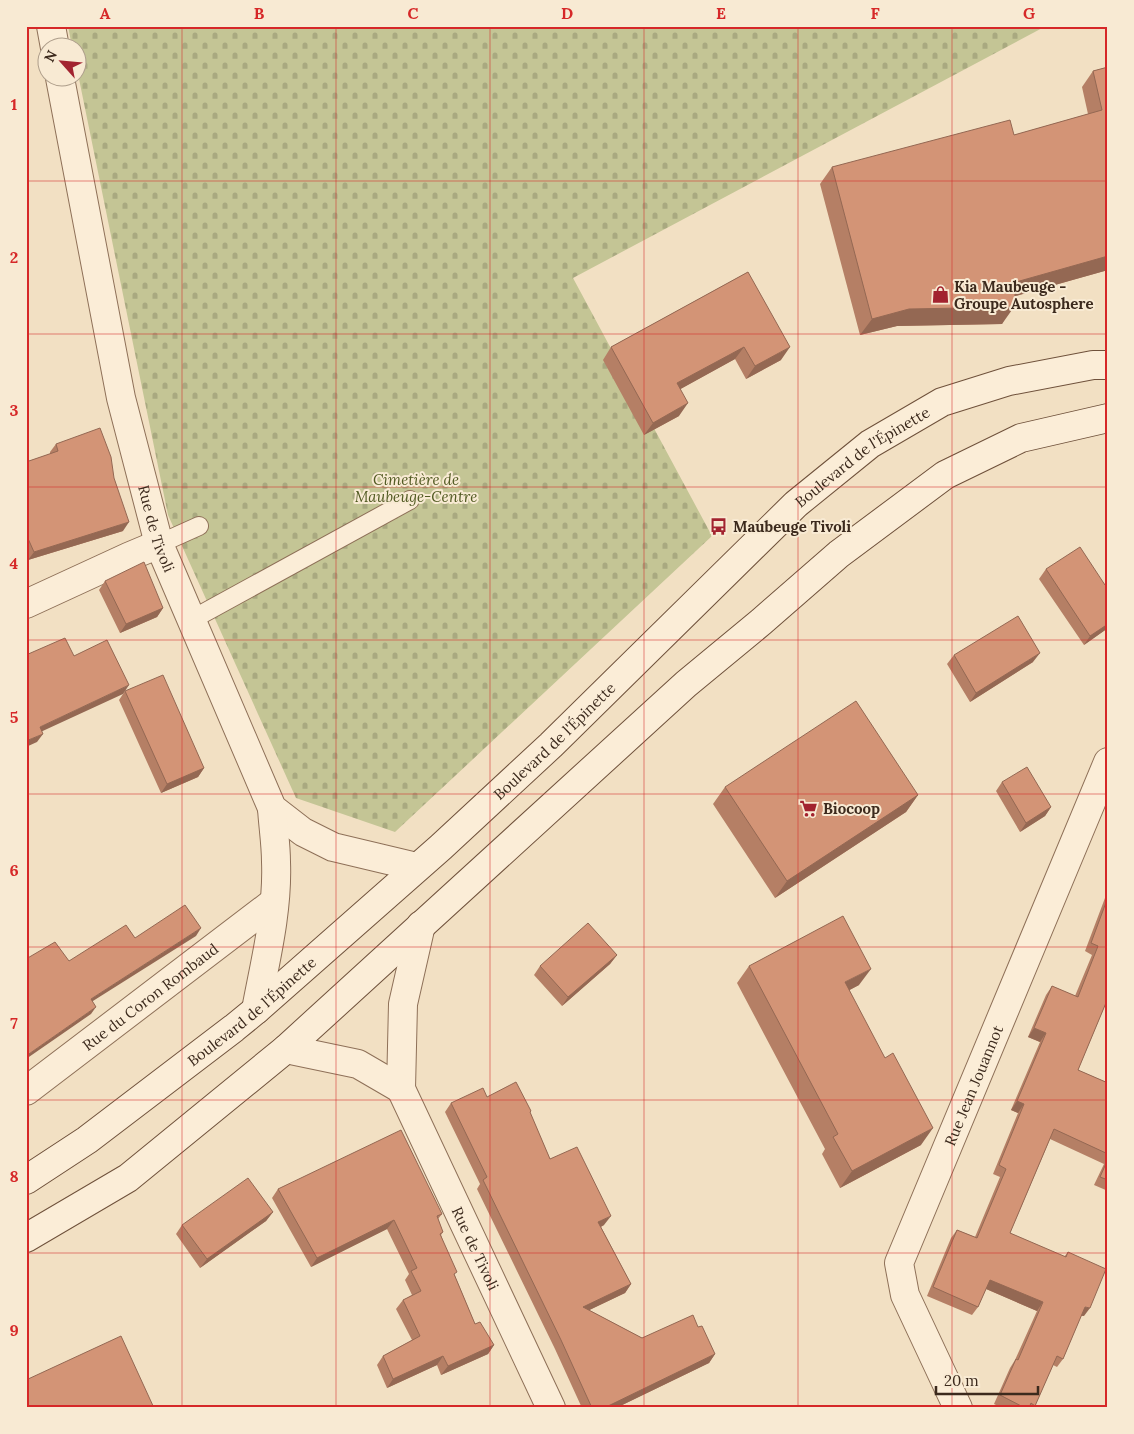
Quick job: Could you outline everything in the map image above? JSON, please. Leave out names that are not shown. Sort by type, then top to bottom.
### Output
[{"type":"street","name":"Rue de Tivoli","points":[[62,88],[121,398],[159,544],[272,808],[303,832],[333,847],[417,867]]},
{"type":"street","name":"Boulevard de l'Épinette","points":[[26,1180],[86,1140],[256,1010],[551,745],[796,504],[870,444],[942,402],[1009,381],[1093,365],[1108,365]]},
{"type":"street","points":[[26,1238],[128,1178],[286,1050],[686,684],[839,554],[945,476],[1021,438],[1108,418]]},
{"type":"street","points":[[26,604],[159,544]]},
{"type":"street","name":"Rue Jean Jouannot","points":[[958,1408],[905,1295],[899,1263],[1108,762]]},
{"type":"street","points":[[256,1010],[274,902],[276,862],[272,808]]},
{"type":"street","name":"Rue du Coron Rombaud","points":[[26,1091],[274,902]]},
{"type":"street","name":"Rue de Tivoli","points":[[421,926],[403,1004],[401,1088],[551,1408]]},
{"type":"street","points":[[286,1050],[358,1064],[401,1088]]},
{"type":"lane","points":[[192,620],[410,500]]},
{"type":"lane","points":[[159,544],[199,526]]},
{"type":"green space","name":"Cimetière de Maubeuge-Centre","points":[[68,26],[1046,26],[573,278],[712,536],[395,832],[296,798],[168,515],[81,88],[88,88],[88,38],[70,38]]},
{"type":"building","points":[[1108,67],[1108,256],[1016,282],[1014,307],[909,309],[872,319],[832,167],[1010,120],[1014,135],[1102,110],[1093,71]]},
{"type":"building","points":[[748,272],[790,347],[755,366],[744,347],[677,383],[688,403],[653,423],[611,347]]},
{"type":"building","points":[[100,428],[111,457],[114,478],[129,522],[34,552],[26,534],[26,462],[58,451],[56,444]]},
{"type":"building","points":[[1080,547],[1105,585],[1108,583],[1108,624],[1090,636],[1046,569]]},
{"type":"building","points":[[144,562],[163,608],[126,624],[105,581]]},
{"type":"building","points":[[1018,616],[1040,653],[976,693],[954,655]]},
{"type":"building","points":[[65,638],[74,656],[107,640],[129,685],[40,727],[43,734],[26,741],[26,655]]},
{"type":"building","points":[[163,675],[204,768],[167,784],[125,691]]},
{"type":"building","name":"Biocoop","points":[[856,701],[918,795],[787,881],[725,787]]},
{"type":"building","points":[[1027,767],[1051,807],[1026,823],[1002,782]]},
{"type":"building","points":[[1108,897],[1108,998],[1078,1070],[1108,1083],[1108,1154],[1054,1129],[1010,1233],[1066,1257],[1068,1252],[1106,1269],[1090,1308],[1085,1307],[1063,1359],[1057,1356],[1035,1406],[1031,1403],[1029,1408],[1025,1408],[1000,1395],[1016,1359],[1018,1360],[1043,1302],[990,1280],[978,1307],[933,1287],[957,1230],[977,1238],[1006,1169],[999,1165],[1024,1104],[1017,1101],[1046,1033],[1034,1028],[1052,986],[1078,997],[1098,946],[1091,943]]},
{"type":"building","points":[[185,905],[201,928],[91,999],[96,1007],[26,1056],[26,959],[55,942],[69,961],[126,925],[135,938]]},
{"type":"building","points":[[843,916],[871,969],[845,982],[885,1058],[893,1053],[933,1128],[852,1171],[833,1137],[838,1134],[749,966]]},
{"type":"building","points":[[588,923],[617,955],[568,997],[540,966]]},
{"type":"building","points":[[516,1082],[531,1111],[550,1159],[577,1147],[611,1216],[598,1222],[631,1284],[583,1307],[642,1338],[693,1315],[698,1327],[702,1326],[715,1354],[604,1408],[592,1408],[483,1180],[487,1177],[451,1103],[483,1088],[487,1097]]},
{"type":"building","points":[[401,1130],[442,1214],[437,1216],[443,1232],[440,1234],[457,1272],[454,1274],[475,1324],[480,1322],[494,1345],[448,1366],[443,1356],[393,1379],[383,1356],[420,1336],[403,1300],[421,1291],[411,1271],[417,1268],[394,1220],[317,1258],[278,1189]]},
{"type":"building","points":[[1108,1159],[1108,1180],[1100,1177]]},
{"type":"building","points":[[248,1178],[273,1212],[207,1259],[182,1225]]},
{"type":"building","points":[[121,1336],[154,1408],[26,1408],[26,1380]]},
{"type":"place","name":"Kia Maubeuge - Groupe Autosphere","points":[[940,295]]},
{"type":"place","name":"Maubeuge Tivoli","points":[[719,526]]},
{"type":"place","name":"Biocoop","points":[[809,808]]}]
